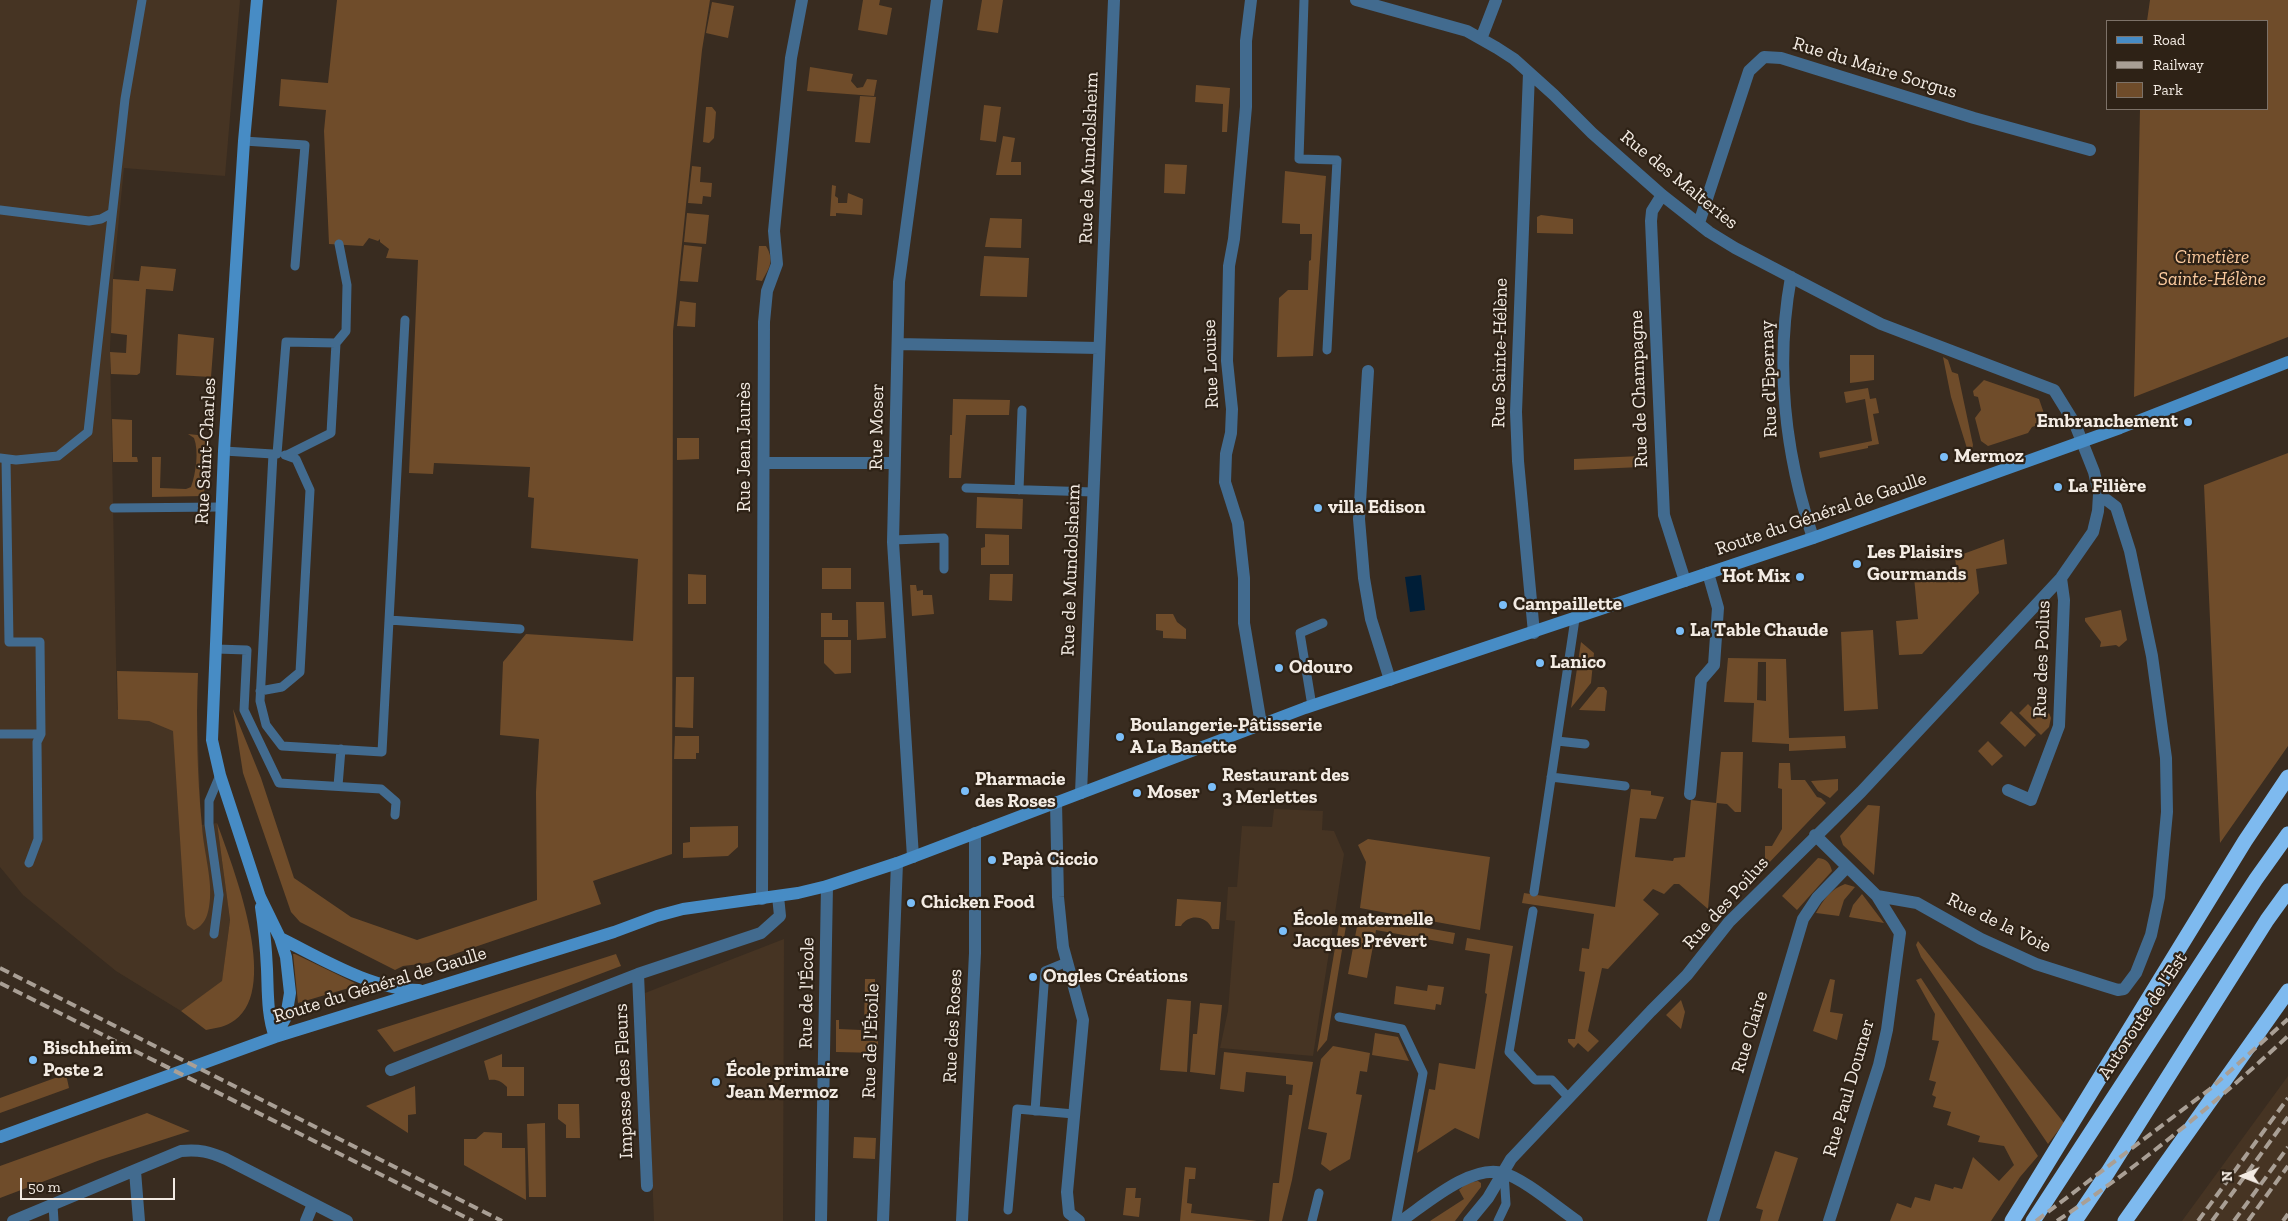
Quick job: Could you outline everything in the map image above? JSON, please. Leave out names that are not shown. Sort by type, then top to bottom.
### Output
[{"type":"highway","points":[[2012,1221],[2245,841],[2288,777]]},
{"type":"highway","name":"Autoroute de l’Est","points":[[2033,1221],[2256,879],[2288,834]]},
{"type":"highway","points":[[2074,1221],[2108,1172],[2288,891]]},
{"type":"highway","points":[[2125,1221],[2288,991]]},
{"type":"main road","name":"Rue Saint-Charles","points":[[257,0],[244,141],[224,451],[212,740],[220,775],[260,897],[280,938],[289,973],[290,993],[286,1017],[276,1037]]},
{"type":"main road","name":"Route du Général de Gaulle","points":[[0,1137],[276,1037],[614,932],[657,916],[683,909],[762,899],[827,886],[897,864],[1261,724],[1813,538],[2083,441],[2288,362]]},
{"type":"main road","name":"Rue Saint-Charles","points":[[260,897],[265,939],[267,996],[271,1025],[276,1037]]},
{"type":"main road","points":[[280,938],[374,983],[408,990],[429,990]]},
{"type":"street","name":"Rue Jean Jaurès","points":[[762,899],[764,322],[766,296],[777,264],[774,231],[791,58],[802,0]]},
{"type":"street","name":"Rue Moser","points":[[913,857],[893,540],[899,282],[937,0]]},
{"type":"street","name":"Rue de Mundolsheim","points":[[1081,793],[1114,0]]},
{"type":"street","name":"Rue Louise","points":[[1251,0],[1246,41],[1245,117],[1234,239],[1229,266],[1227,361],[1232,410],[1231,433],[1226,454],[1225,482],[1238,523],[1244,578],[1244,623],[1261,724]]},
{"type":"street","name":"Rue des Malteries","points":[[1356,0],[1382,3],[1467,31],[1481,39],[1514,60],[1604,144],[1662,195],[1709,232],[1735,248],[1881,324],[2054,390],[2083,441]]},
{"type":"street","points":[[1481,39],[1496,0]]},
{"type":"street","name":"Rue du Maire Sorgus","points":[[1699,223],[1749,71],[1764,57],[1781,58],[1974,118],[2090,150]]},
{"type":"street","name":"Rue Sainte-Hélène","points":[[1529,73],[1516,412],[1518,461],[1534,633]]},
{"type":"street","name":"Rue de Champagne","points":[[1662,195],[1652,211],[1651,222],[1660,462],[1664,515],[1685,581]]},
{"type":"street","name":"Rue d'Epernay","points":[[1791,277],[1784,317],[1784,404],[1795,479],[1813,538]]},
{"type":"street","points":[[898,344],[1099,348]]},
{"type":"street","points":[[1368,371],[1359,519],[1364,578],[1371,619],[1390,680]]},
{"type":"street","name":"Rue des Poilus","points":[[1469,1221],[1488,1198],[1511,1159],[1687,975],[1729,922],[1815,835],[1861,792],[2061,578],[2093,532],[2098,511],[2099,494],[2094,472],[2083,441]]},
{"type":"street","points":[[764,463],[894,463]]},
{"type":"street","name":"Rue de la Voie","points":[[1877,896],[1917,903],[1981,939],[2036,964],[2118,990],[2124,989],[2129,984],[2151,935],[2159,896],[2167,812],[2166,758],[2152,656],[2130,551],[2116,507],[2099,494]]},
{"type":"street","points":[[1690,794],[1701,680],[1714,665],[1718,608],[1708,573]]},
{"type":"street","name":"Rue des Poilus","points":[[2008,790],[2031,800],[2059,726],[2064,600],[2061,578]]},
{"type":"street","points":[[1056,802],[1058,897],[1063,947],[1083,1020],[1067,1192],[1069,1213],[1075,1220]]},
{"type":"street","name":"Rue des Roses","points":[[962,1221],[975,953],[974,833]]},
{"type":"street","points":[[1815,835],[1877,896]]},
{"type":"street","name":"Rue de l'Étoile","points":[[883,1221],[897,864]]},
{"type":"street","name":"Rue Claire","points":[[1713,1221],[1803,920],[1817,898],[1847,866]]},
{"type":"street","name":"Rue de l'École","points":[[821,1221],[827,886]]},
{"type":"street","points":[[391,1070],[638,974],[761,933],[780,916],[778,896]]},
{"type":"street","name":"Rue Paul Doumer","points":[[1828,1221],[1879,1065],[1887,1030],[1900,933],[1877,896]]},
{"type":"street","name":"Impasse des Fleurs","points":[[638,974],[647,1186]]},
{"type":"street","points":[[13,1221],[181,1151],[197,1150],[210,1152],[347,1221]]},
{"type":"street","points":[[135,1171],[139,1221]]},
{"type":"street","points":[[1401,1221],[1468,1177],[1483,1173],[1504,1173],[1528,1187],[1576,1221]]},
{"type":"street","points":[[306,1221],[313,1204]]},
{"type":"lane","points":[[29,863],[38,839],[37,742],[41,734],[40,642],[9,642],[3,458],[16,460],[58,456],[88,432],[125,99],[142,0]]},
{"type":"lane","points":[[1304,0],[1298,159],[1337,160],[1327,350]]},
{"type":"lane","points":[[244,141],[305,145],[296,266]]},
{"type":"lane","points":[[0,210],[89,221],[100,219],[112,213]]},
{"type":"lane","points":[[279,454],[331,433],[336,343],[346,331],[347,285],[339,244]]},
{"type":"lane","points":[[336,343],[286,342],[260,702],[266,725],[282,746],[382,752],[405,320]]},
{"type":"lane","points":[[1019,490],[1022,410]]},
{"type":"lane","points":[[224,451],[279,454],[296,459],[310,490],[300,672],[282,687],[260,691]]},
{"type":"lane","points":[[966,488],[1093,492]]},
{"type":"lane","points":[[114,508],[221,507]]},
{"type":"lane","points":[[893,540],[944,538],[944,569]]},
{"type":"lane","points":[[1534,892],[1575,619]]},
{"type":"lane","points":[[389,620],[520,629]]},
{"type":"lane","points":[[1312,706],[1300,633],[1322,623]]},
{"type":"lane","points":[[216,649],[247,650],[244,710],[279,783],[382,790],[396,802],[395,815]]},
{"type":"lane","points":[[0,734],[41,734]]},
{"type":"lane","points":[[1557,741],[1585,744]]},
{"type":"lane","points":[[338,786],[341,750]]},
{"type":"lane","points":[[214,934],[219,895],[209,824],[209,801],[220,775]]},
{"type":"lane","points":[[1551,777],[1625,786]]},
{"type":"lane","points":[[1533,911],[1509,1052],[1535,1080],[1552,1080],[1569,1098]]},
{"type":"lane","points":[[1035,1111],[1045,971],[1067,962]]},
{"type":"lane","points":[[1339,1017],[1402,1029],[1424,1073],[1396,1221]]},
{"type":"lane","points":[[1008,1210],[1017,1109],[1074,1114]]},
{"type":"lane","points":[[1498,1221],[1506,1204],[1504,1173]]},
{"type":"lane","points":[[1312,1221],[1319,1193]]},
{"type":"lane","points":[[53,1205],[54,1221]]},
{"type":"shaded area","points":[[0,0],[240,0],[225,176],[124,168],[113,279],[110,349],[117,710],[197,709],[201,825],[217,823],[230,920],[222,982],[181,1011],[116,971],[23,895],[0,867]]},
{"type":"shaded area","name":"École maternelle Jacques Prévert","points":[[1274,809],[1323,811],[1322,830],[1334,831],[1344,854],[1313,1056],[1220,1048],[1228,1011],[1235,921],[1226,920],[1228,887],[1237,887],[1242,826],[1272,827]]},
{"type":"shaded area","name":"École primaire Jean Mermoz","points":[[784,939],[783,1221],[654,1221],[645,993]]},
{"type":"shaded area","points":[[2288,1076],[2288,1221],[2182,1221]]},
{"type":"green space","points":[[337,0],[710,0],[702,50],[673,331],[672,854],[593,881],[601,904],[428,963],[403,966],[395,970],[300,922],[291,912],[243,773],[233,709],[261,778],[294,878],[351,917],[417,940],[537,900],[536,792],[539,739],[500,735],[503,662],[526,634],[633,641],[638,559],[531,548],[534,498],[528,497],[530,467],[434,463],[433,474],[409,473],[418,260],[386,258],[389,249],[380,242],[380,239],[378,241],[369,238],[363,246],[329,244],[324,131],[326,110],[279,106],[281,79],[328,83]]},
{"type":"green space","points":[[863,0],[880,0],[879,5],[892,8],[887,35],[858,30]]},
{"type":"green space","points":[[982,0],[1003,0],[998,33],[977,30]]},
{"type":"green space","name":"Cimetière Sainte-Hélène","points":[[2150,0],[2288,0],[2288,337],[2134,397],[2140,110],[2268,110],[2268,20],[2147,20]]},
{"type":"green space","points":[[712,2],[734,6],[728,38],[706,33]]},
{"type":"green space","points":[[810,67],[853,74],[851,81],[857,88],[863,87],[867,79],[877,80],[874,96],[807,91]]},
{"type":"green space","points":[[1196,85],[1230,88],[1227,132],[1222,132],[1223,104],[1195,102]]},
{"type":"green space","points":[[860,96],[876,97],[870,143],[855,142]]},
{"type":"green space","points":[[984,105],[1001,107],[996,142],[980,140]]},
{"type":"green space","points":[[706,107],[712,107],[716,112],[714,138],[709,143],[703,142]]},
{"type":"green space","points":[[1003,136],[1015,138],[1011,162],[1021,162],[1021,175],[996,175]]},
{"type":"green space","points":[[1165,164],[1187,165],[1185,194],[1164,193]]},
{"type":"green space","points":[[692,166],[701,167],[700,182],[712,183],[711,197],[703,196],[702,204],[688,203]]},
{"type":"green space","points":[[1285,171],[1326,176],[1313,356],[1277,357],[1279,298],[1288,290],[1308,290],[1309,261],[1311,260],[1312,234],[1300,234],[1300,224],[1282,223]]},
{"type":"green space","points":[[832,185],[836,186],[835,196],[838,198],[838,203],[847,203],[848,193],[863,199],[862,215],[836,213],[836,216],[830,216]]},
{"type":"green space","points":[[687,213],[709,215],[706,244],[684,242]]},
{"type":"green space","points":[[1541,215],[1573,219],[1573,234],[1537,233],[1537,217]]},
{"type":"green space","points":[[990,218],[1022,219],[1021,248],[985,247]]},
{"type":"green space","points":[[684,245],[702,247],[698,282],[680,281]]},
{"type":"green space","points":[[759,246],[766,246],[771,260],[762,281],[756,280]]},
{"type":"green space","points":[[984,256],[1029,258],[1027,297],[980,296]]},
{"type":"green space","points":[[141,266],[176,269],[173,291],[146,289],[140,373],[137,375],[111,374],[110,352],[126,353],[127,335],[111,333],[113,279],[139,281]]},
{"type":"green space","points":[[680,301],[696,303],[695,327],[677,326]]},
{"type":"green space","points":[[178,334],[214,338],[211,377],[176,375]]},
{"type":"green space","points":[[1850,355],[1874,355],[1874,380],[1850,383]]},
{"type":"green space","points":[[1943,357],[1948,360],[1952,372],[1958,374],[1973,445],[1970,458],[1951,397]]},
{"type":"green space","points":[[1984,380],[2039,399],[2046,419],[2044,423],[2032,427],[2028,433],[1988,446],[1981,441],[1975,418],[1981,410],[1978,397],[1974,396],[1973,391]]},
{"type":"green space","points":[[1868,388],[1870,399],[1876,398],[1879,413],[1873,414],[1879,444],[1820,458],[1819,452],[1872,441],[1865,399],[1846,403],[1844,392]]},
{"type":"green space","points":[[953,399],[1010,400],[1009,415],[966,415],[961,478],[949,478]]},
{"type":"green space","points":[[112,419],[132,420],[132,457],[137,457],[138,462],[113,462]]},
{"type":"green space","points":[[188,434],[207,436],[204,496],[152,497],[152,457],[161,457],[160,488],[186,489],[191,487],[197,456],[194,438]]},
{"type":"green space","points":[[677,438],[699,438],[699,459],[677,460]]},
{"type":"green space","points":[[2288,453],[2288,746],[2220,843],[2204,485]]},
{"type":"green space","points":[[1641,456],[1641,467],[1574,470],[1574,459]]},
{"type":"green space","points":[[977,497],[1023,499],[1022,529],[976,528]]},
{"type":"green space","points":[[985,534],[1009,535],[1009,565],[981,565],[981,548],[985,547]]},
{"type":"green space","points":[[2004,539],[2007,564],[1976,569],[1979,593],[1922,654],[1899,655],[1896,621],[1918,619],[1914,577],[1937,569],[1941,581],[1957,575],[1955,557]]},
{"type":"green space","points":[[822,568],[851,568],[851,589],[822,589]]},
{"type":"green space","points":[[688,574],[706,575],[706,604],[688,604]]},
{"type":"green space","points":[[990,574],[1013,574],[1012,601],[989,600]]},
{"type":"green space","points":[[910,585],[916,585],[917,591],[923,590],[923,595],[932,595],[934,614],[912,616]]},
{"type":"green space","points":[[856,602],[884,602],[886,638],[857,640]]},
{"type":"green space","points":[[2121,610],[2127,640],[2119,647],[2116,645],[2100,647],[2101,642],[2085,621],[2085,618]]},
{"type":"green space","points":[[821,613],[832,613],[832,620],[848,620],[848,637],[821,637]]},
{"type":"green space","points":[[1156,614],[1173,614],[1177,622],[1186,629],[1186,639],[1163,638],[1163,631],[1156,630]]},
{"type":"green space","points":[[1873,630],[1878,709],[1844,711],[1841,632]]},
{"type":"green space","points":[[824,640],[851,640],[851,673],[835,674],[824,663]]},
{"type":"green space","points":[[1581,642],[1594,653],[1591,683],[1571,708]]},
{"type":"green space","points":[[1728,658],[1786,659],[1789,738],[1845,736],[1846,748],[1789,751],[1789,744],[1752,742],[1754,703],[1724,702]],"holes":[[[1758,662],[1766,662],[1766,701],[1757,700]]]},
{"type":"green space","points":[[117,671],[198,673],[199,788],[210,890],[209,908],[205,921],[194,930],[187,925],[185,916],[173,731],[149,721],[118,719]]},
{"type":"green space","points":[[676,677],[694,677],[693,728],[675,727]]},
{"type":"green space","points":[[1598,687],[1604,687],[1607,691],[1605,711],[1579,710]]},
{"type":"green space","points":[[2028,704],[2043,719],[2049,713],[2051,718],[2049,727],[2041,735],[2019,713]]},
{"type":"green space","points":[[2011,711],[2036,735],[2025,747],[2000,723]]},
{"type":"green space","points":[[675,736],[699,736],[699,753],[696,753],[696,759],[674,759]]},
{"type":"green space","points":[[1988,741],[2003,756],[1992,766],[1978,751]]},
{"type":"green space","points":[[1721,752],[1743,752],[1741,812],[1735,812],[1727,804],[1717,803],[1708,909],[1679,884],[1674,884],[1664,894],[1653,889],[1643,900],[1659,914],[1608,969],[1602,968],[1588,1031],[1599,1041],[1588,1052],[1578,1043],[1574,1048],[1568,1042],[1568,1039],[1575,1039],[1585,972],[1579,971],[1582,948],[1589,949],[1594,914],[1522,903],[1524,893],[1615,907],[1631,789],[1651,791],[1651,795],[1664,797],[1656,819],[1640,818],[1635,857],[1673,861],[1674,858],[1685,857],[1691,800],[1716,803]]},
{"type":"green space","points":[[1779,763],[1790,763],[1791,780],[1805,780],[1817,797],[1826,803],[1765,867],[1765,846],[1772,846],[1782,829],[1782,789],[1778,788]]},
{"type":"green space","points":[[1838,779],[1838,790],[1830,798],[1818,791],[1811,781]]},
{"type":"green space","points":[[1868,805],[1880,806],[1874,875],[1843,845],[1840,836]]},
{"type":"green space","points":[[217,823],[233,867],[249,925],[254,981],[248,1004],[235,1020],[225,1026],[206,1030],[181,1011],[222,981],[230,920]]},
{"type":"green space","points":[[738,826],[738,847],[728,856],[683,858],[683,843],[690,842],[690,827]]},
{"type":"green space","points":[[1368,839],[1490,857],[1480,930],[1360,908],[1366,862],[1358,845]]},
{"type":"green space","points":[[1818,858],[1828,862],[1832,871],[1797,910],[1782,896]]},
{"type":"green space","points":[[1845,884],[1855,887],[1844,900],[1839,916],[1816,913],[1828,896]]},
{"type":"green space","points":[[1862,894],[1884,923],[1849,917],[1853,905]]},
{"type":"green space","points":[[1177,899],[1221,902],[1219,929],[1212,929],[1206,921],[1198,918],[1189,919],[1181,926],[1175,926]]},
{"type":"green space","points":[[1359,916],[1455,933],[1453,944],[1376,930],[1367,978],[1348,974]]},
{"type":"green space","points":[[1340,919],[1347,920],[1327,1040],[1317,1052]]},
{"type":"green space","points":[[1467,938],[1513,946],[1479,1139],[1455,1128],[1417,1153],[1429,1089],[1435,1090],[1439,1063],[1475,1069],[1487,994],[1485,993],[1490,954],[1465,950]]},
{"type":"green space","points":[[1918,941],[2064,1123],[2048,1144],[1921,957],[1916,945]]},
{"type":"green space","points":[[293,954],[295,954],[359,985],[298,1003]]},
{"type":"green space","points":[[616,954],[621,966],[394,1052],[377,1030]]},
{"type":"green space","points":[[1921,978],[2038,1156],[2020,1177],[1991,1221],[1890,1221],[1897,1203],[1911,1208],[1915,1197],[1930,1201],[1935,1184],[1953,1189],[1954,1187],[1962,1189],[1973,1157],[1999,1181],[2014,1165],[2004,1146],[1978,1142],[1980,1136],[1947,1125],[1951,1112],[1933,1107],[1936,1097],[1932,1095],[1936,1082],[1929,1080],[1939,1041],[1932,1040],[1935,1014],[1916,980]]},
{"type":"green space","points":[[865,979],[875,979],[875,992],[880,992],[879,1028],[864,1028]]},
{"type":"green space","points":[[1830,979],[1835,980],[1830,1012],[1843,1014],[1837,1040],[1813,1031]]},
{"type":"green space","points":[[1428,985],[1444,987],[1441,1005],[1436,1004],[1435,1010],[1394,1004],[1396,986],[1427,991]]},
{"type":"green space","points":[[1167,999],[1191,1001],[1187,1072],[1160,1070]]},
{"type":"green space","points":[[1681,1000],[1685,1012],[1681,1029],[1666,1015]]},
{"type":"green space","points":[[1200,1003],[1222,1005],[1215,1075],[1190,1072],[1193,1034],[1197,1034]]},
{"type":"green space","points":[[836,1020],[839,1020],[839,1029],[861,1030],[861,1041],[878,1041],[878,1053],[836,1052]]},
{"type":"green space","points":[[1375,1033],[1398,1037],[1409,1061],[1372,1055]]},
{"type":"green space","points":[[1333,1046],[1370,1053],[1367,1072],[1360,1071],[1356,1094],[1362,1095],[1350,1159],[1330,1171],[1321,1164],[1327,1133],[1308,1129],[1321,1059]]},
{"type":"green space","points":[[1224,1052],[1313,1062],[1292,1180],[1282,1221],[1269,1221],[1273,1183],[1279,1183],[1289,1095],[1292,1095],[1293,1085],[1286,1084],[1286,1076],[1246,1072],[1244,1092],[1220,1089]]},
{"type":"green space","points":[[502,1054],[502,1067],[524,1067],[524,1096],[507,1096],[507,1087],[505,1085],[497,1080],[489,1080],[484,1061]]},
{"type":"green space","points":[[66,1074],[69,1088],[0,1113],[0,1098]]},
{"type":"green space","points":[[415,1086],[416,1114],[408,1115],[408,1133],[366,1106]]},
{"type":"green space","points":[[558,1104],[579,1104],[580,1138],[566,1138],[566,1125],[558,1119]]},
{"type":"green space","points":[[147,1113],[190,1131],[100,1160],[0,1198],[0,1166]]},
{"type":"green space","points":[[545,1123],[546,1197],[529,1197],[527,1124]]},
{"type":"green space","points":[[484,1132],[502,1133],[502,1148],[525,1148],[526,1200],[464,1165],[464,1139],[476,1139]]},
{"type":"green space","points":[[854,1137],[876,1138],[875,1159],[853,1158]]},
{"type":"green space","points":[[1775,1151],[1798,1158],[1778,1221],[1760,1221],[1763,1210],[1756,1208]]},
{"type":"green space","points":[[1185,1167],[1196,1168],[1195,1179],[1189,1179],[1187,1203],[1192,1204],[1191,1213],[1257,1221],[1180,1221]]},
{"type":"green space","points":[[1478,1181],[1481,1183],[1481,1187],[1455,1221],[1430,1221],[1464,1199],[1459,1190],[1467,1183]]},
{"type":"green space","points":[[1126,1188],[1136,1188],[1135,1198],[1141,1198],[1139,1217],[1123,1215]]},
{"type":"water","points":[[1421,575],[1425,610],[1410,612],[1405,577]]},
{"type":"railway","points":[[0,968],[502,1221]]},
{"type":"railway","points":[[0,983],[473,1221]]},
{"type":"railway","points":[[2036,1221],[2210,1089],[2288,1019]]},
{"type":"railway","points":[[2057,1221],[2118,1178],[2176,1133],[2288,1036]]},
{"type":"railway","points":[[2198,1221],[2288,1098]]},
{"type":"railway","points":[[2212,1221],[2288,1117]]},
{"type":"railway","points":[[2234,1221],[2288,1147]]},
{"type":"railway","points":[[2248,1221],[2288,1166]]},
{"type":"railway","points":[[2283,1221],[2288,1214]]},
{"type":"place","name":"Embranchement","points":[[2188,422]]},
{"type":"place","name":"Mermoz","points":[[1944,457]]},
{"type":"place","name":"La Filière","points":[[2058,487]]},
{"type":"place","name":"villa Edison","points":[[1318,508]]},
{"type":"place","name":"Les Plaisirs Gourmands","points":[[1857,564]]},
{"type":"place","name":"Hot Mix","points":[[1800,577]]},
{"type":"place","name":"Campaillette","points":[[1503,605]]},
{"type":"place","name":"La Table Chaude","points":[[1680,631]]},
{"type":"place","name":"Lanico","points":[[1540,663]]},
{"type":"place","name":"Odouro","points":[[1279,668]]},
{"type":"place","name":"Boulangerie-Pâtisserie A La Banette","points":[[1120,737]]},
{"type":"place","name":"Restaurant des 3 Merlettes","points":[[1212,787]]},
{"type":"place","name":"Pharmacie des Roses","points":[[965,791]]},
{"type":"place","name":"Moser","points":[[1137,793]]},
{"type":"place","name":"Papà Ciccio","points":[[992,860]]},
{"type":"place","name":"Chicken Food","points":[[911,903]]},
{"type":"place","name":"École maternelle Jacques Prévert","points":[[1283,931]]},
{"type":"place","name":"Ongles Créations","points":[[1033,977]]},
{"type":"place","name":"Bischheim Poste 2","points":[[33,1060]]},
{"type":"place","name":"École primaire Jean Mermoz","points":[[716,1082]]}]
